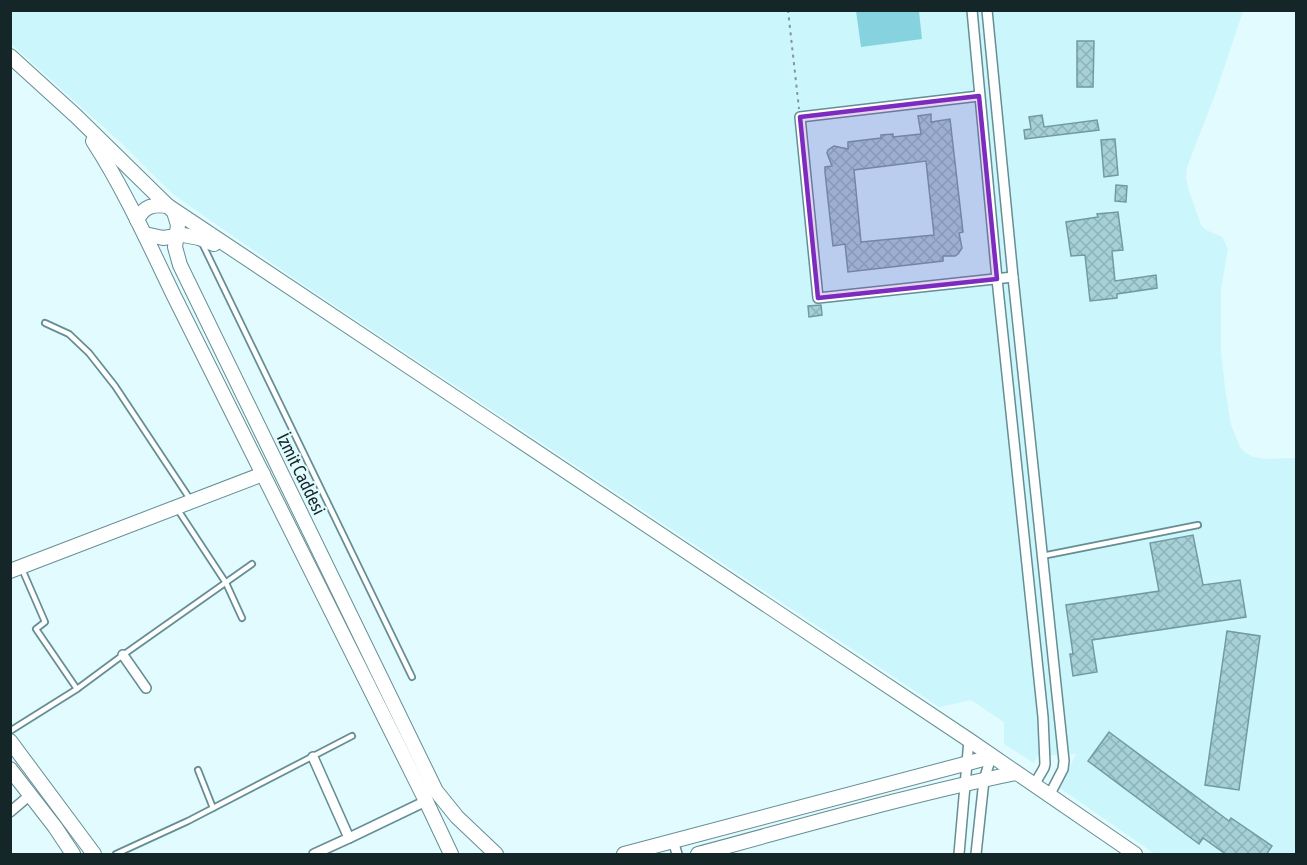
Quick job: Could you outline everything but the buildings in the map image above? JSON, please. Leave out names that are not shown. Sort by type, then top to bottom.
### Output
[{"type":"street","points":[[972,10],[997,279],[1043,717],[1045,764],[1034,785]]},
{"type":"street","points":[[987,10],[1064,761],[1063,769],[1049,796]]},
{"type":"street","name":"İzmit Caddesi","points":[[10,56],[76,116],[174,212],[178,225],[175,247],[180,266],[436,791],[457,817],[496,855]]},
{"type":"street","points":[[979,96],[800,117],[819,298],[1013,277]]},
{"type":"street","name":"İzmit Caddesi","points":[[76,116],[112,172],[145,234],[451,855]]},
{"type":"street","points":[[137,220],[140,213],[148,206],[168,206],[969,740],[1135,855]]},
{"type":"street","points":[[145,234],[163,238],[183,235],[199,238],[264,270]]},
{"type":"street","points":[[16,569],[263,474]]},
{"type":"street","points":[[123,655],[146,688]]},
{"type":"street","points":[[958,855],[969,740]]},
{"type":"street","points":[[10,741],[94,855]]},
{"type":"street","points":[[313,757],[349,838]]},
{"type":"street","points":[[624,855],[673,840],[992,757]]},
{"type":"street","points":[[976,855],[984,780],[992,757]]},
{"type":"street","points":[[10,769],[73,855]]},
{"type":"street","points":[[698,855],[965,784],[1016,773]]},
{"type":"street","points":[[10,812],[30,795]]},
{"type":"street","points":[[314,855],[426,801]]},
{"type":"street","points":[[673,840],[677,855]]},
{"type":"lane","points":[[199,238],[412,677]]},
{"type":"lane","points":[[45,323],[69,334],[89,353],[115,386],[192,502]]},
{"type":"lane","points":[[177,508],[226,583],[242,618]]},
{"type":"lane","points":[[1042,556],[1198,525]]},
{"type":"lane","points":[[10,731],[77,689],[252,564]]},
{"type":"lane","points":[[16,569],[45,622],[36,629],[77,689]]},
{"type":"lane","points":[[116,855],[352,736]]},
{"type":"lane","points":[[198,770],[213,808]]},
{"type":"path","points":[[789,10],[800,117]]},
{"type":"highlighted area","points":[[979,96],[997,279],[818,298],[800,117]]},
{"type":"shaded area","points":[[11,10],[1243,11],[1217,89],[1187,167],[1186,178],[1201,225],[1206,230],[1222,237],[1228,249],[1221,288],[1221,351],[1231,425],[1239,445],[1244,452],[1253,457],[1296,458],[1296,854],[1155,854],[1060,788],[1076,754],[1037,756],[1034,763],[1004,744],[1004,722],[971,700],[939,707],[295,279],[174,195],[118,140],[11,44]]},
{"type":"shaded area","points":[[856,11],[919,11],[922,39],[861,47]]}]
